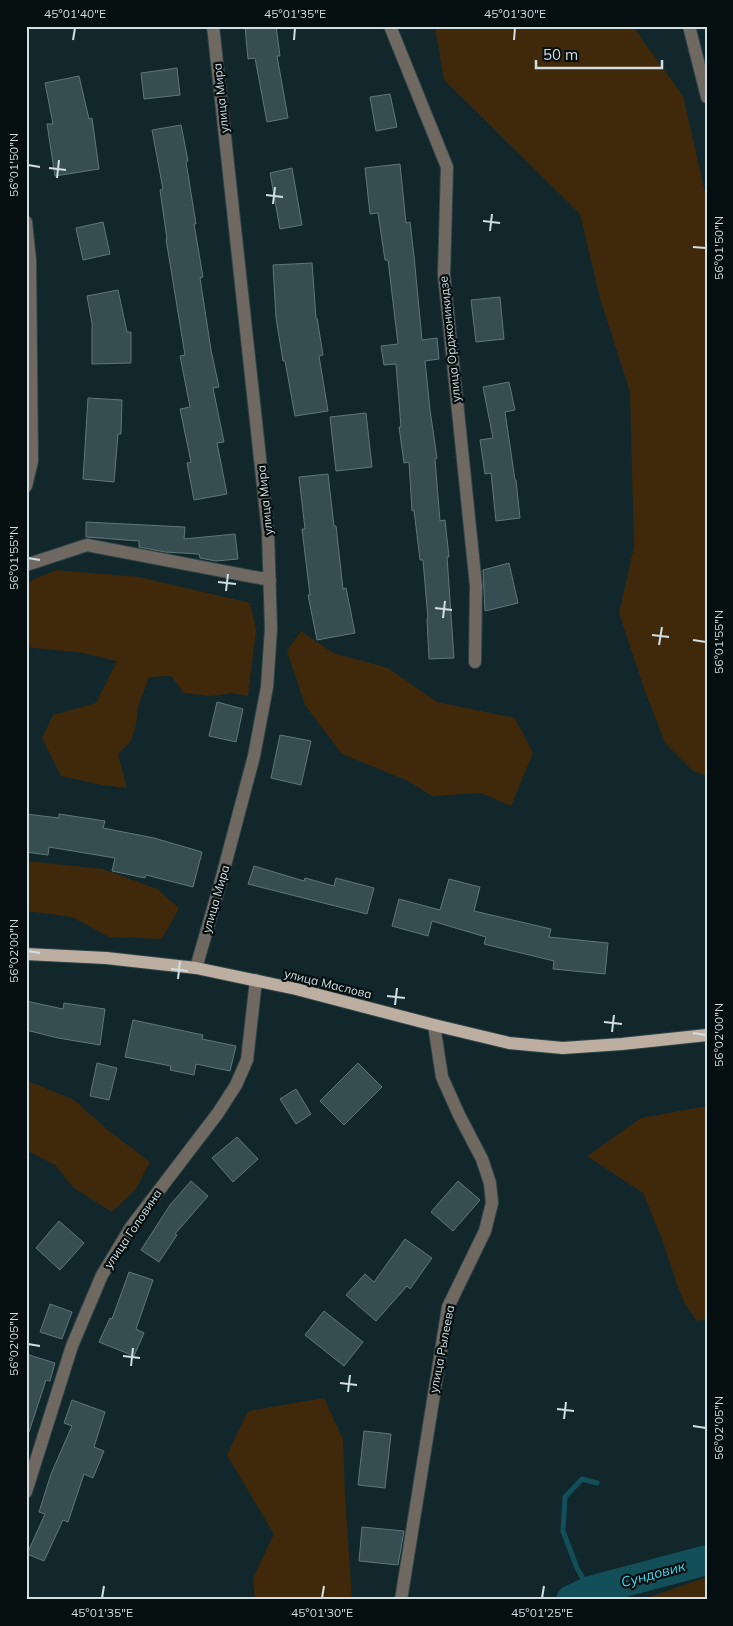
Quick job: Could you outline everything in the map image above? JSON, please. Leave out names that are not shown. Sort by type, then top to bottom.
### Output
[{"type":"main road","name":"улица Маслова","points":[[26,954],[106,958],[196,968],[296,989],[434,1026],[509,1043],[563,1048],[707,1035]]},
{"type":"street","name":"улица Мира","points":[[196,968],[254,756],[267,687],[271,629],[268,532],[213,26]]},
{"type":"street","name":"улица Орджоникидзе","points":[[390,26],[447,167],[444,275],[476,586],[475,662]]},
{"type":"street","points":[[689,26],[707,97]]},
{"type":"street","points":[[26,222],[30,260],[32,461],[26,486]]},
{"type":"street","points":[[26,565],[87,545],[270,580]]},
{"type":"street","name":"улица Головина","points":[[26,1492],[72,1346],[102,1275],[132,1227],[218,1113],[236,1085],[247,1060],[256,980]]},
{"type":"street","name":"улица Рылеева","points":[[401,1600],[448,1307],[485,1231],[492,1203],[490,1183],[482,1159],[442,1077],[434,1026]]},
{"type":"shaded area","points":[[435,26],[620,26],[634,28],[683,96],[707,201],[707,776],[693,771],[665,743],[619,613],[634,547],[630,392],[600,298],[580,214],[444,80]]},
{"type":"shaded area","points":[[56,570],[139,577],[250,603],[256,630],[248,696],[232,693],[211,696],[184,693],[171,676],[149,677],[138,707],[136,725],[131,741],[118,754],[127,788],[102,785],[61,776],[42,738],[53,715],[96,703],[117,661],[83,653],[26,647],[26,583]]},
{"type":"shaded area","points":[[301,631],[333,653],[388,668],[437,702],[515,718],[533,753],[511,806],[481,793],[432,796],[408,781],[342,754],[305,705],[287,651]]},
{"type":"shaded area","points":[[26,861],[103,869],[157,889],[179,908],[162,939],[109,937],[72,917],[26,911]]},
{"type":"shaded area","points":[[26,1080],[74,1100],[109,1131],[150,1162],[136,1189],[112,1212],[74,1188],[55,1165],[26,1150]]},
{"type":"shaded area","points":[[707,1106],[707,1319],[697,1321],[685,1304],[643,1193],[587,1156],[641,1118]]},
{"type":"shaded area","points":[[324,1398],[343,1439],[352,1600],[255,1600],[253,1578],[274,1534],[227,1455],[248,1411]]},
{"type":"shaded area","points":[[707,1577],[707,1600],[641,1600]]},
{"type":"building","points":[[245,26],[276,26],[280,56],[277,56],[288,118],[267,122],[255,58],[248,59]]},
{"type":"building","points":[[177,68],[180,95],[144,99],[141,73]]},
{"type":"building","points":[[79,76],[89,119],[92,118],[99,169],[55,176],[47,124],[53,124],[45,83]]},
{"type":"building","points":[[390,94],[397,127],[376,131],[370,97]]},
{"type":"building","points":[[181,125],[188,161],[186,162],[196,224],[194,224],[203,277],[200,278],[211,350],[219,387],[213,388],[224,442],[217,443],[227,494],[194,500],[187,463],[191,462],[180,409],[190,407],[180,356],[185,355],[166,239],[160,190],[163,189],[152,130]]},
{"type":"building","points":[[400,164],[406,223],[410,222],[422,340],[437,338],[439,359],[425,361],[437,458],[435,459],[440,521],[445,520],[449,557],[447,557],[454,658],[429,659],[423,560],[420,560],[414,510],[412,511],[409,462],[404,463],[399,427],[401,427],[396,364],[384,365],[381,346],[398,344],[388,260],[385,260],[378,213],[370,214],[365,168]]},
{"type":"building","points":[[292,168],[302,225],[280,229],[270,173]]},
{"type":"building","points":[[103,222],[110,254],[83,260],[76,228]]},
{"type":"building","points":[[312,263],[316,318],[323,355],[319,356],[328,411],[295,416],[276,318],[273,265]]},
{"type":"building","points":[[118,290],[127,332],[131,332],[131,363],[92,364],[92,323],[87,296]]},
{"type":"building","points":[[500,297],[504,339],[476,342],[471,300]]},
{"type":"building","points":[[509,382],[515,410],[505,412],[520,518],[496,521],[491,473],[485,474],[480,440],[493,438],[483,387]]},
{"type":"building","points":[[88,398],[122,400],[121,434],[118,434],[114,482],[83,479]]},
{"type":"building","points":[[366,413],[372,467],[336,471],[330,417]]},
{"type":"building","points":[[328,474],[343,589],[346,588],[355,633],[317,640],[308,595],[310,595],[302,529],[305,529],[299,477]]},
{"type":"building","points":[[86,522],[185,527],[184,539],[235,534],[238,559],[216,561],[200,558],[199,554],[165,552],[139,547],[139,541],[86,537]]},
{"type":"building","points":[[509,563],[518,603],[485,611],[483,570]]},
{"type":"building","points":[[217,702],[243,709],[236,742],[209,736]]},
{"type":"building","points":[[280,735],[311,741],[301,785],[271,778]]},
{"type":"building","points":[[26,814],[59,818],[59,814],[105,821],[103,828],[154,838],[202,852],[193,887],[146,875],[145,878],[112,871],[115,858],[49,847],[48,855],[26,852]]},
{"type":"building","points":[[254,866],[304,881],[305,878],[334,886],[336,878],[374,888],[367,914],[248,884]]},
{"type":"building","points":[[449,879],[480,887],[474,911],[551,929],[549,937],[608,943],[605,974],[553,969],[554,961],[484,944],[486,937],[432,921],[428,936],[392,926],[399,899],[440,910]]},
{"type":"building","points":[[26,1001],[63,1009],[64,1003],[105,1009],[100,1045],[26,1030]]},
{"type":"building","points":[[133,1020],[203,1035],[202,1039],[236,1046],[230,1071],[196,1064],[194,1075],[170,1070],[171,1066],[125,1057]]},
{"type":"building","points":[[97,1063],[117,1068],[109,1100],[90,1096]]},
{"type":"building","points":[[358,1063],[382,1087],[344,1125],[320,1101]]},
{"type":"building","points":[[296,1089],[311,1114],[296,1124],[280,1099]]},
{"type":"building","points":[[237,1137],[258,1159],[233,1182],[212,1158]]},
{"type":"building","points":[[191,1181],[208,1196],[175,1234],[177,1235],[159,1262],[141,1250],[170,1205]]},
{"type":"building","points":[[458,1181],[480,1200],[453,1231],[431,1212]]},
{"type":"building","points":[[59,1221],[84,1243],[60,1270],[36,1248]]},
{"type":"building","points":[[405,1239],[432,1258],[410,1289],[407,1286],[376,1321],[346,1295],[365,1274],[374,1282]]},
{"type":"building","points":[[129,1272],[153,1280],[136,1329],[144,1333],[134,1356],[99,1342],[110,1318],[112,1319]]},
{"type":"building","points":[[50,1304],[72,1312],[62,1339],[40,1332]]},
{"type":"building","points":[[324,1311],[363,1342],[344,1366],[305,1335]]},
{"type":"building","points":[[26,1354],[55,1363],[50,1381],[46,1380],[29,1432],[26,1432]]},
{"type":"building","points":[[72,1400],[105,1412],[94,1447],[104,1451],[93,1478],[84,1474],[68,1522],[63,1520],[44,1561],[27,1554],[45,1514],[39,1512],[51,1474],[72,1426],[64,1423]]},
{"type":"building","points":[[364,1431],[391,1434],[385,1488],[358,1485]]},
{"type":"building","points":[[362,1527],[404,1531],[398,1565],[359,1561]]},
{"type":"waterway","points":[[590,1591],[577,1568],[563,1531],[565,1497],[582,1479],[597,1483]]},
{"type":"waterway","name":"Сундовик","points":[[571,1600],[590,1591],[707,1560]]}]
